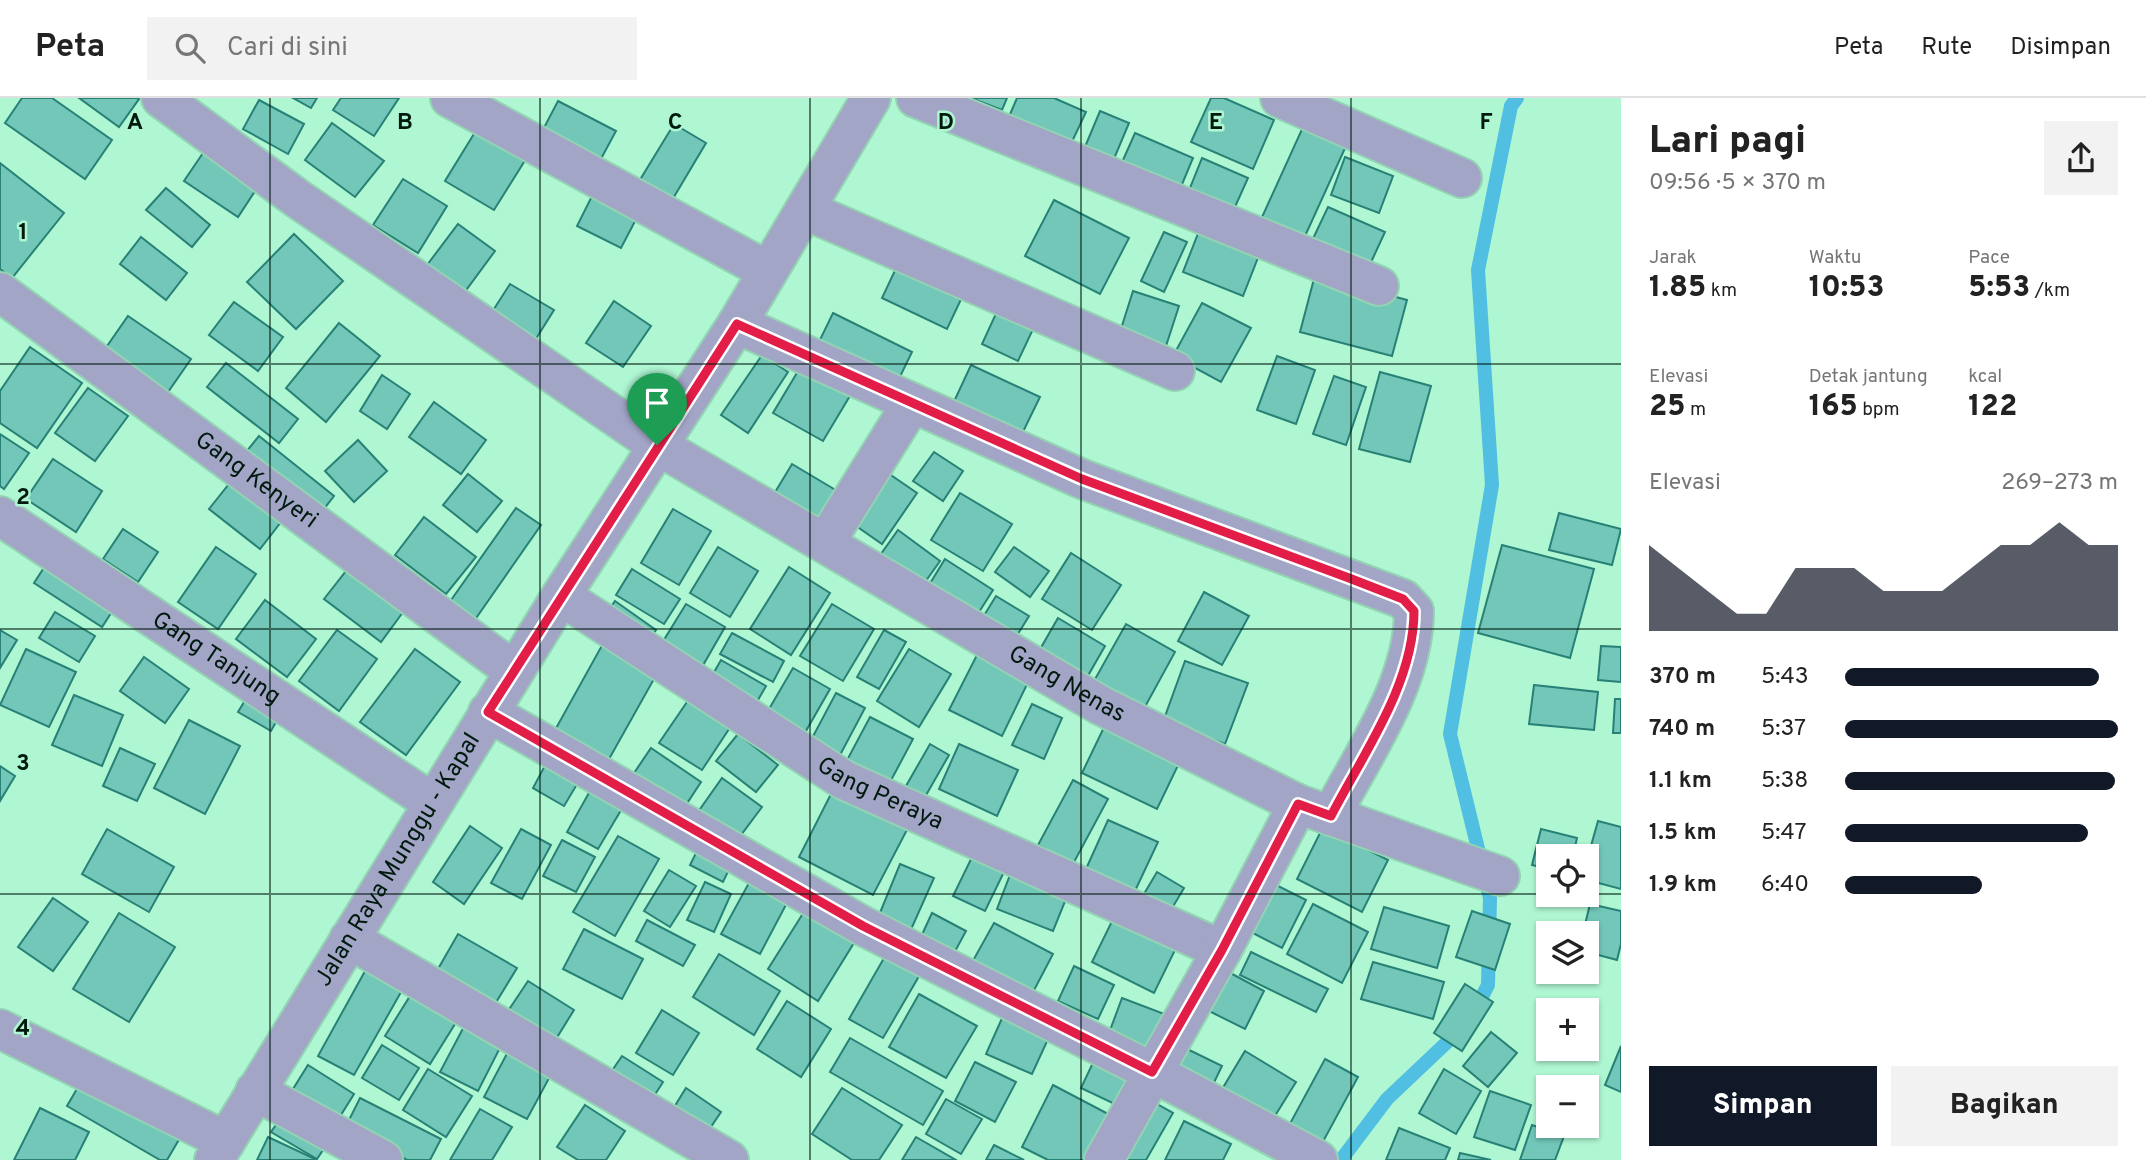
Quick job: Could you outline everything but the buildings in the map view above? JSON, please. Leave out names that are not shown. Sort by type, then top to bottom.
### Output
[{"type":"street","name":"Gang Nenas","points":[[161,98],[298,199],[657,445],[1100,705],[1314,810],[1500,876]]},
{"type":"street","points":[[450,98],[768,271]]},
{"type":"street","name":"Jalan Raya Munggu - Kapal","points":[[220,1150],[488,712],[737,324],[871,98]]},
{"type":"street","points":[[916,98],[1379,286]]},
{"type":"street","points":[[1280,98],[1462,178]]},
{"type":"street","points":[[805,210],[1175,371]]},
{"type":"street","name":"Gang Kenyeri","points":[[0,292],[514,671]]},
{"type":"street","points":[[737,324],[1082,479],[1403,599],[1414,611],[1414,630],[1397,690],[1222,950],[1104,1160]]},
{"type":"street","points":[[825,543],[912,403]]},
{"type":"street","name":"Gang Tanjung","points":[[0,516],[433,803]]},
{"type":"street","name":"Gang Peraya","points":[[561,596],[844,780],[1222,950]]},
{"type":"street","points":[[488,712],[863,926],[1152,1072],[1318,1160]]},
{"type":"street","points":[[349,939],[729,1160]]},
{"type":"street","points":[[0,1029],[220,1150]]},
{"type":"street","points":[[255,1091],[383,1160]]},
{"type":"waterway","points":[[1475,1010],[1488,985],[1490,898],[1450,734],[1492,485],[1478,270],[1511,106],[1517,98]]},
{"type":"waterway","points":[[1341,1160],[1387,1099],[1461,1029]]},
{"type":"route","points":[[737,324],[1082,479],[1403,599],[1414,611],[1414,630],[1397,690],[1331,816],[1298,804],[1222,950],[1152,1072],[863,926],[488,712],[657,445],[737,324]]}]
